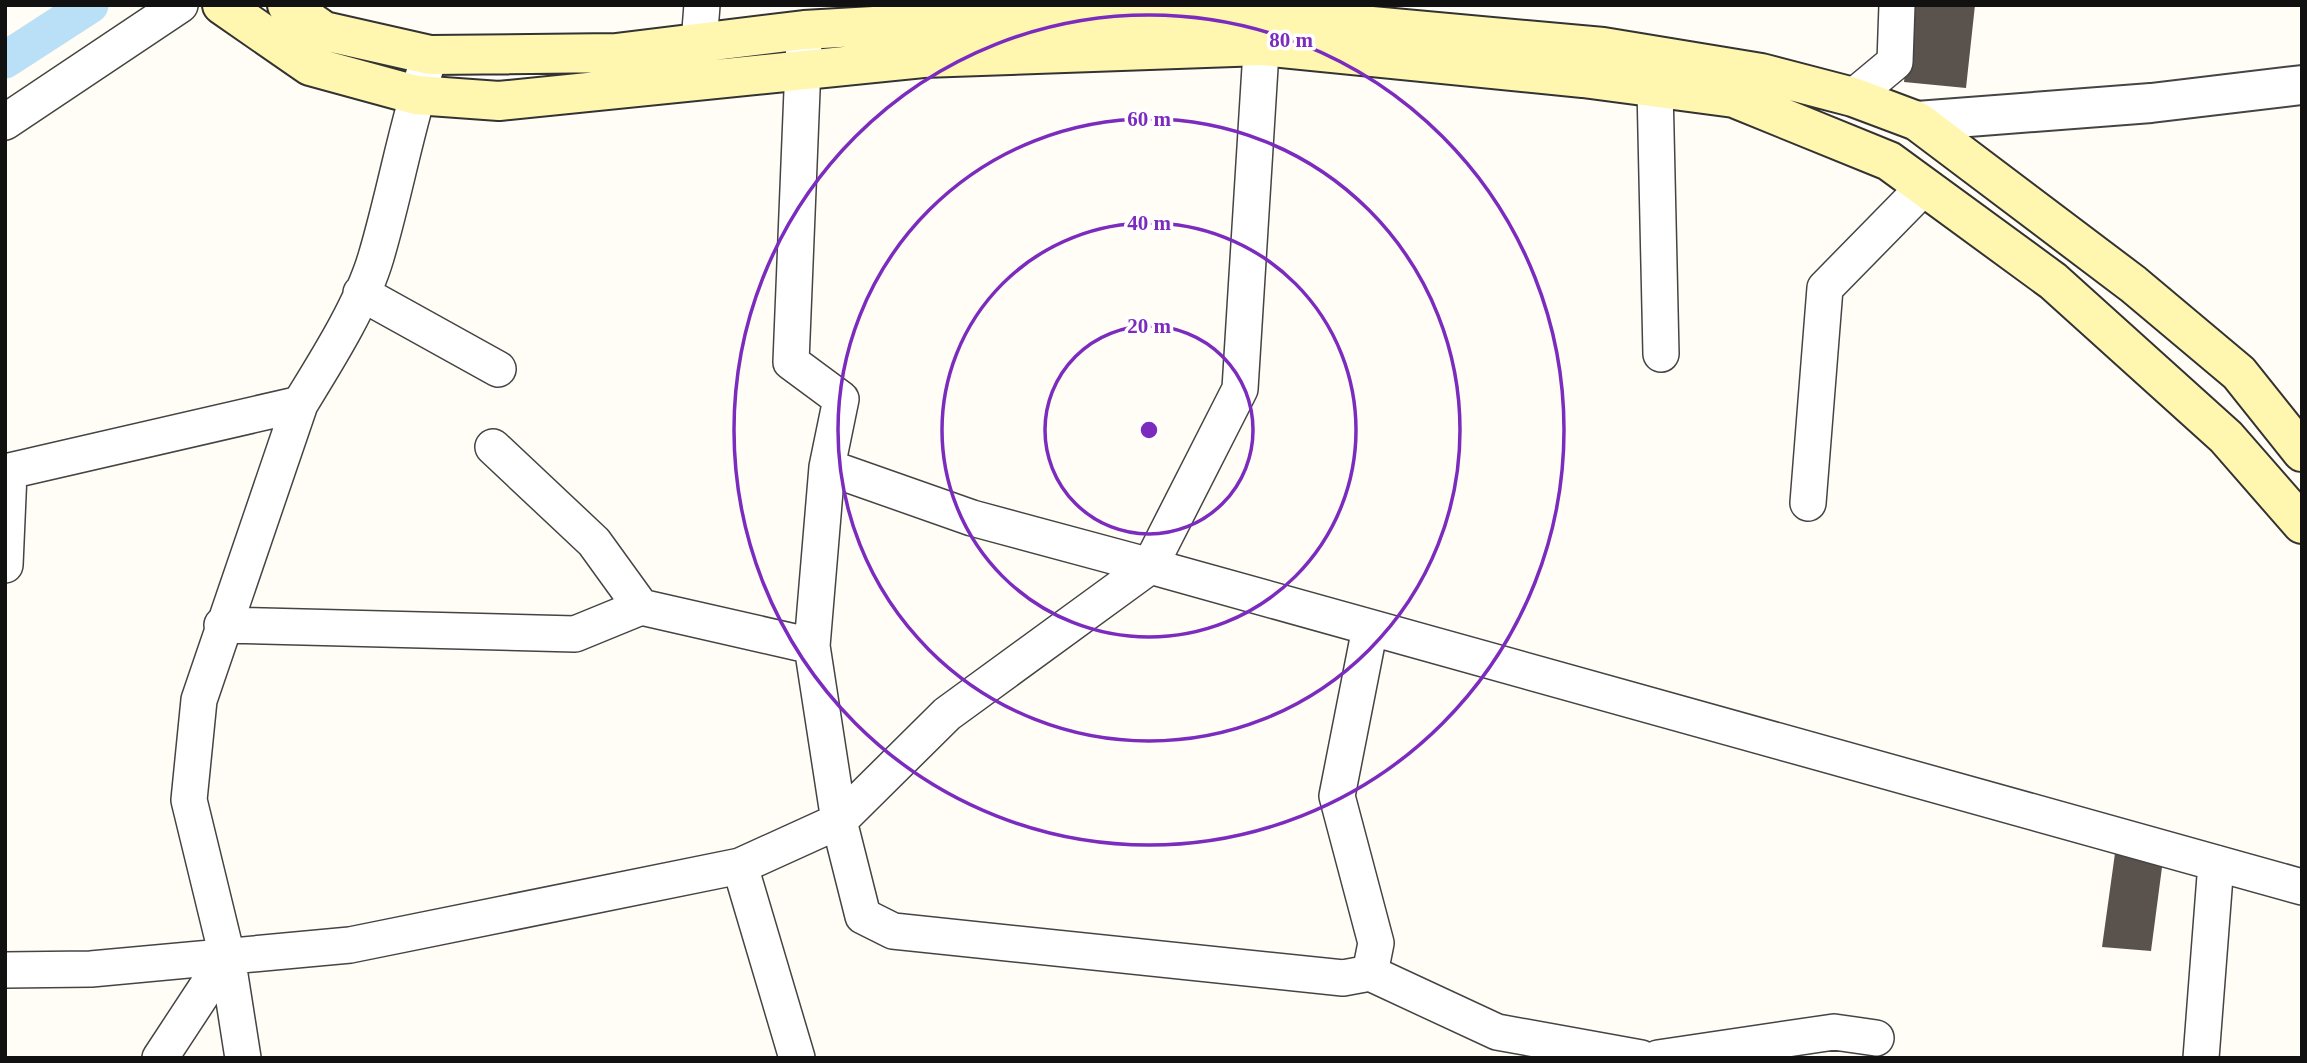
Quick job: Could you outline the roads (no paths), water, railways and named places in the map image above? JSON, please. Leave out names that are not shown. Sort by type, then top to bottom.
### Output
[{"type":"main road","points":[[222,5],[234,16],[310,66],[416,95],[499,101],[1263,23],[1655,88],[1734,98],[1889,161],[2053,281],[2226,437],[2302,524]]},
{"type":"main road","points":[[287,5],[324,31],[430,55],[615,52],[804,30],[1107,11],[1603,47],[1761,73],[1853,97],[1917,121],[2133,284],[2239,373],[2302,452]]},
{"type":"street","points":[[5,122],[180,5]]},
{"type":"street","points":[[699,43],[702,5]]},
{"type":"street","points":[[1853,97],[1895,62],[1898,5]]},
{"type":"street","points":[[5,970],[91,969],[350,945],[740,866],[839,821],[947,714],[1150,566],[1240,389],[1263,23]]},
{"type":"street","points":[[804,30],[791,362],[841,399],[827,467],[812,646],[839,821],[863,916],[893,931],[1343,978],[1370,972],[1497,1032],[1641,1058]]},
{"type":"street","points":[[243,1058],[227,957],[189,800],[199,700],[222,625],[300,404],[361,293],[376,259],[416,95],[430,55]]},
{"type":"street","points":[[1917,121],[2151,103],[2302,85]]},
{"type":"street","points":[[1655,88],[1661,354]]},
{"type":"street","points":[[1808,503],[1825,288],[1924,187]]},
{"type":"street","points":[[361,293],[498,369]]},
{"type":"street","points":[[5,565],[7,472],[300,404]]},
{"type":"street","points":[[493,447],[594,542],[641,607]]},
{"type":"street","points":[[827,467],[972,518],[2302,887]]},
{"type":"street","points":[[222,625],[575,634],[641,607],[812,646]]},
{"type":"street","points":[[1370,628],[1337,796],[1376,943],[1370,972]]},
{"type":"street","points":[[2201,1058],[2216,863]]},
{"type":"street","points":[[740,866],[797,1058]]},
{"type":"street","points":[[160,1058],[227,957]]},
{"type":"street","points":[[1658,1058],[1834,1032],[1876,1038]]},
{"type":"waterway","points":[[5,60],[90,5]]}]
